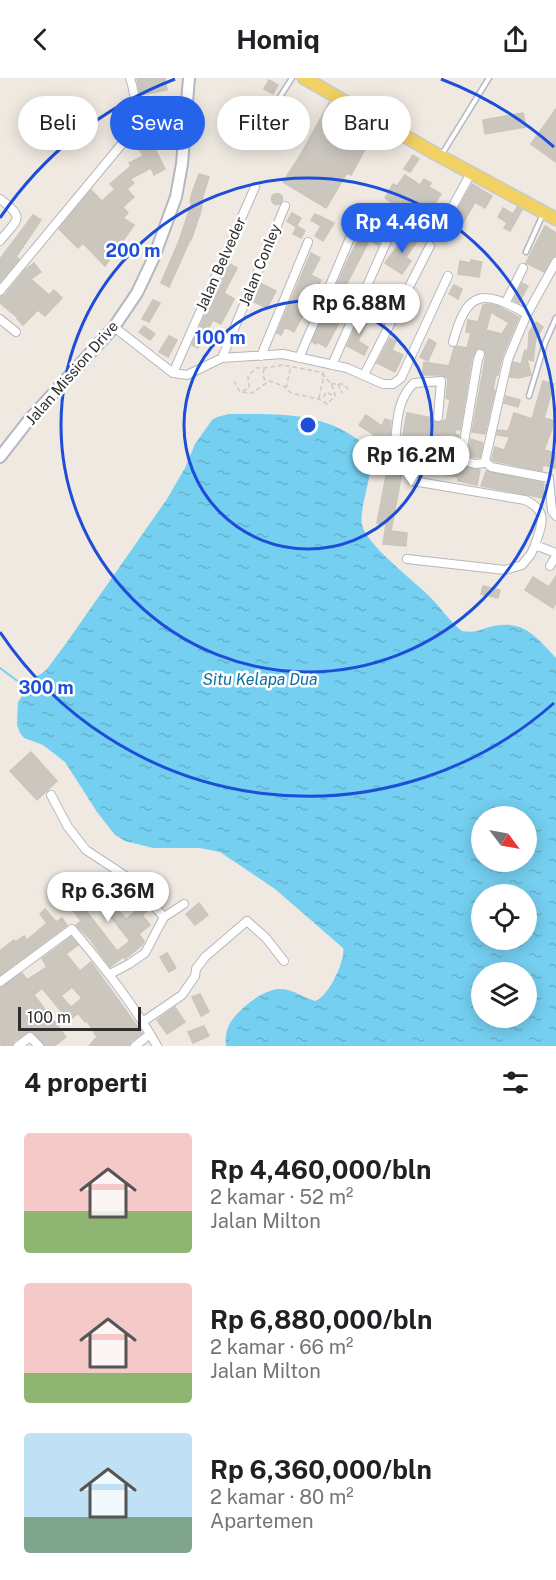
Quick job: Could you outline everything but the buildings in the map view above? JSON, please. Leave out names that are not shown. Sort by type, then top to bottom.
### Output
[{"type":"main road","points":[[304,78],[556,219]]},
{"type":"street","points":[[0,291],[131,133],[135,123],[136,106],[130,78]]},
{"type":"street","name":"Jalan Mission Drive","points":[[0,457],[28,421],[114,327],[137,292],[169,219],[182,164],[189,78]]},
{"type":"street","points":[[454,204],[471,173]]},
{"type":"street","name":"Jalan Belveder","points":[[173,373],[255,187]]},
{"type":"street","points":[[0,199],[16,211],[17,215],[16,220],[0,241]]},
{"type":"street","name":"Jalan Conley","points":[[222,358],[285,206]]},
{"type":"street","points":[[299,358],[362,210]]},
{"type":"street","points":[[332,365],[393,227]]},
{"type":"street","points":[[261,356],[308,242]]},
{"type":"street","points":[[364,375],[430,246]]},
{"type":"street","points":[[485,463],[508,359],[527,314],[556,262]]},
{"type":"street","points":[[506,302],[523,268]]},
{"type":"street","points":[[114,327],[173,373],[187,375],[222,358],[283,354],[346,368],[389,385],[397,382],[448,276]]},
{"type":"street","points":[[453,342],[460,317],[473,302],[486,297],[506,302],[527,314]]},
{"type":"street","points":[[0,319],[16,332]]},
{"type":"street","points":[[460,460],[480,354]]},
{"type":"street","points":[[438,417],[441,381],[414,383],[405,392],[400,404],[395,446],[398,450],[475,464],[485,463],[490,467],[549,478],[554,513],[541,513]]},
{"type":"street","points":[[407,560],[505,570],[522,565],[531,554],[542,522],[541,513],[525,500],[413,480]]},
{"type":"street","points":[[535,545],[556,554],[550,566]]},
{"type":"street","points":[[51,795],[68,827],[86,850],[127,878],[164,917]]},
{"type":"street","points":[[110,975],[144,953],[164,917],[184,904]]},
{"type":"street","points":[[144,1021],[182,995],[205,957],[247,921],[266,938],[284,961]]},
{"type":"street","points":[[0,982],[71,929],[110,975],[144,1021],[157,1046]]},
{"type":"street","points":[[135,1046],[150,1034]]},
{"type":"street","points":[[18,1046],[30,1037],[39,1046]]},
{"type":"lane","points":[[281,96],[292,78]]},
{"type":"lane","points":[[440,156],[489,78]]},
{"type":"lane","points":[[526,252],[544,213]]},
{"type":"lane","points":[[530,396],[545,343],[556,318]]},
{"type":"path","points":[[318,362],[335,391],[335,396]]},
{"type":"path","points":[[240,392],[246,391],[250,384],[248,376],[256,368],[291,366],[324,375]]},
{"type":"path","points":[[286,388],[291,366]]},
{"type":"path","points":[[264,368],[263,376],[266,383]]},
{"type":"path","points":[[318,399],[324,375]]},
{"type":"path","points":[[234,381],[240,392]]},
{"type":"path","points":[[240,392],[252,393],[269,381],[286,388],[291,393],[318,399],[327,404],[335,396]]},
{"type":"path","points":[[338,383],[342,393]]},
{"type":"path","points":[[250,384],[258,389]]},
{"type":"path","points":[[330,384],[343,384],[349,390]]},
{"type":"path","points":[[330,395],[335,396]]},
{"type":"water","name":"Situ Kelapa Dua","points":[[229,414],[296,416],[327,423],[357,439],[367,449],[370,457],[370,474],[362,509],[362,525],[372,543],[431,598],[462,631],[474,631],[498,625],[518,627],[533,635],[556,658],[556,1046],[226,1046],[230,1023],[245,1006],[265,993],[284,989],[315,1001],[320,998],[335,978],[342,961],[343,948],[275,889],[220,852],[200,848],[153,848],[125,841],[115,835],[97,812],[65,762],[43,745],[24,738],[20,733],[17,725],[18,702],[35,677],[47,669],[67,642],[167,499],[185,468],[195,444],[212,420]]},
{"type":"waterway","points":[[0,668],[27,688]]}]
